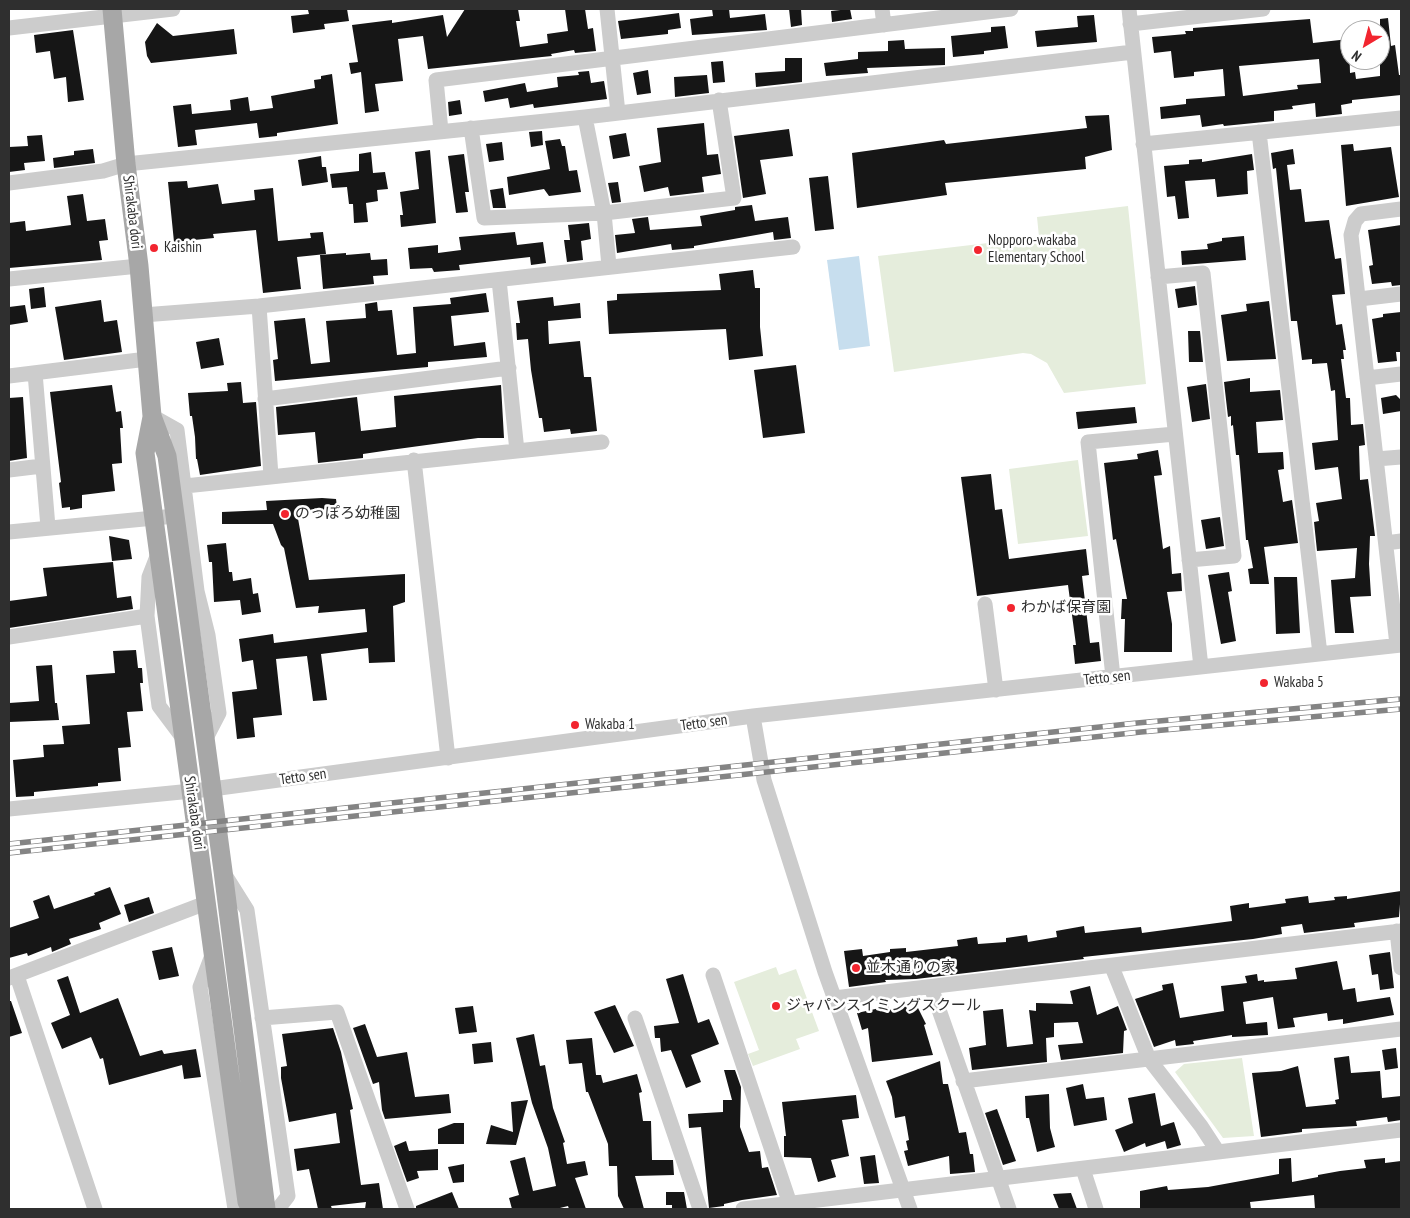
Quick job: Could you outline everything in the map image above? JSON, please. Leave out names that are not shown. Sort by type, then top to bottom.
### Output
[{"type":"main road","name":"Shirakaba dori","points":[[112,12],[126,164],[139,266],[152,416],[167,456],[266,1209]]},
{"type":"main road","name":"Shirakaba dori","points":[[152,416],[145,453],[153,517],[247,1202],[252,1209]]},
{"type":"street","points":[[9,28],[112,12],[172,9]]},
{"type":"street","points":[[607,9],[618,113]]},
{"type":"street","points":[[882,9],[884,25]]},
{"type":"street","points":[[441,131],[436,80],[1011,9]]},
{"type":"street","points":[[1201,667],[1129,16],[1264,9]]},
{"type":"street","points":[[9,182],[103,171],[126,164],[585,117],[1133,52]]},
{"type":"street","points":[[471,128],[484,218],[604,214],[734,198],[719,100]]},
{"type":"street","points":[[585,117],[604,214],[609,266]]},
{"type":"street","points":[[1143,144],[1401,118]]},
{"type":"street","points":[[1260,132],[1320,654]]},
{"type":"street","points":[[1399,645],[1351,235],[1355,221],[1361,214],[1401,209]]},
{"type":"street","points":[[143,316],[260,306],[793,247]]},
{"type":"street","points":[[9,279],[139,266]]},
{"type":"street","points":[[1158,277],[1202,273],[1232,537],[1234,556],[1189,560]]},
{"type":"street","points":[[499,280],[510,368],[517,451]]},
{"type":"street","points":[[1358,298],[1401,294]]},
{"type":"street","points":[[260,306],[271,476]]},
{"type":"street","points":[[9,376],[147,359]]},
{"type":"street","points":[[265,399],[510,368]]},
{"type":"street","points":[[35,373],[48,527]]},
{"type":"street","points":[[1367,378],[1401,374]]},
{"type":"street","points":[[152,416],[177,430],[197,591],[208,635],[219,713],[205,740]]},
{"type":"street","points":[[1113,677],[1088,442],[1175,434]]},
{"type":"street","points":[[185,486],[414,460],[602,442]]},
{"type":"street","points":[[1376,459],[1401,457]]},
{"type":"street","points":[[414,460],[448,758]]},
{"type":"street","points":[[9,470],[42,466]]},
{"type":"street","points":[[9,532],[175,516]]},
{"type":"street","points":[[1386,542],[1401,541]]},
{"type":"street","points":[[158,554],[150,577],[147,616],[159,706],[183,738]]},
{"type":"street","points":[[985,604],[996,690]]},
{"type":"street","points":[[9,637],[147,616]]},
{"type":"street","name":"Tetto sen","points":[[9,809],[212,790],[753,716],[1399,645]]},
{"type":"street","points":[[753,716],[764,780],[834,998],[910,1209]]},
{"type":"street","points":[[223,871],[247,910],[288,1196],[278,1209]]},
{"type":"street","points":[[95,1209],[13,977],[206,903]]},
{"type":"street","points":[[834,998],[1112,967],[1399,931],[1401,968]]},
{"type":"street","points":[[213,953],[200,987],[235,1209]]},
{"type":"street","points":[[1112,967],[1149,1060],[1201,1126],[1218,1152]]},
{"type":"street","points":[[712,975],[790,1204]]},
{"type":"street","points":[[931,987],[1009,1209]]},
{"type":"street","points":[[262,1018],[337,1012],[407,1209]]},
{"type":"street","points":[[635,1018],[700,1209]]},
{"type":"street","points":[[963,1081],[1401,1029]]},
{"type":"street","points":[[742,1209],[999,1180],[1083,1168],[1401,1130]]},
{"type":"street","points":[[1083,1168],[1096,1209]]},
{"type":"green space","points":[[1128,206],[1146,384],[1064,393],[1047,363],[1031,354],[1023,353],[894,372],[878,256],[1039,237],[1037,217]]},
{"type":"green space","points":[[1078,460],[1088,536],[1018,544],[1009,469]]},
{"type":"green space","name":"ジャパンスイミングスクール","points":[[776,967],[779,975],[796,969],[819,1031],[796,1039],[800,1049],[753,1066],[748,1054],[759,1050],[734,982]]},
{"type":"green space","points":[[1242,1058],[1254,1136],[1223,1138],[1175,1072],[1184,1064]]},
{"type":"water","points":[[859,256],[870,346],[839,350],[827,260]]},
{"type":"building","points":[[347,9],[349,21],[324,24],[325,29],[293,33],[291,16],[309,14],[308,10]]},
{"type":"building","points":[[465,9],[518,9],[520,21],[516,21],[520,47],[548,43],[547,34],[568,31],[565,9],[585,9],[588,29],[593,28],[596,51],[575,53],[574,50],[551,54],[552,56],[428,69],[423,36],[398,39],[403,81],[375,84],[379,111],[365,113],[361,72],[351,74],[349,63],[358,62],[352,25],[392,20],[392,23],[443,15],[447,37]]},
{"type":"building","points":[[712,9],[729,9],[730,18],[765,14],[767,30],[692,35],[690,19],[713,16]]},
{"type":"building","points":[[789,9],[801,9],[802,25],[791,27]]},
{"type":"building","points":[[850,9],[852,19],[832,22],[831,11]]},
{"type":"building","points":[[679,13],[681,28],[668,30],[668,34],[621,39],[618,21]]},
{"type":"building","points":[[1094,15],[1097,42],[1037,47],[1035,31],[1078,27],[1077,16]]},
{"type":"building","points":[[1310,19],[1313,43],[1340,40],[1340,70],[1350,70],[1350,73],[1355,72],[1356,79],[1380,76],[1380,70],[1390,70],[1390,37],[1391,46],[1395,45],[1399,75],[1401,75],[1401,95],[1352,100],[1352,103],[1341,105],[1342,114],[1316,117],[1315,103],[1292,106],[1293,109],[1274,111],[1274,121],[1202,127],[1200,115],[1161,119],[1160,107],[1186,104],[1186,99],[1225,96],[1223,69],[1194,72],[1194,76],[1174,78],[1171,51],[1154,53],[1152,37],[1186,34],[1185,31],[1193,31],[1193,28]],"holes":[[[1319,59],[1321,83],[1297,85],[1298,89],[1243,96],[1239,66]]]},
{"type":"building","points":[[157,23],[173,36],[234,29],[237,54],[151,63],[147,56],[145,42]]},
{"type":"building","points":[[1005,26],[1008,48],[984,51],[984,54],[953,57],[951,36],[991,32],[991,27]]},
{"type":"building","points":[[73,30],[84,100],[68,102],[66,77],[54,79],[50,51],[36,53],[34,35]]},
{"type":"building","points":[[904,40],[905,49],[945,48],[945,65],[867,68],[868,73],[826,76],[824,63],[858,59],[858,52],[888,51],[888,41]]},
{"type":"building","points":[[785,58],[802,58],[802,82],[756,87],[755,73],[785,71]]},
{"type":"building","points":[[723,61],[725,82],[713,83],[711,62]]},
{"type":"building","points":[[648,70],[651,93],[637,95],[633,73]]},
{"type":"building","points":[[589,71],[591,83],[604,81],[607,99],[534,108],[533,104],[510,108],[508,98],[485,102],[483,91],[525,83],[527,92],[558,87],[557,77],[579,75],[578,72]]},
{"type":"building","points":[[332,74],[338,124],[277,133],[277,136],[259,138],[257,123],[195,130],[197,145],[178,147],[173,106],[191,104],[192,114],[231,110],[230,100],[248,97],[250,111],[273,108],[271,96],[315,88],[314,80],[321,79],[321,76]]},
{"type":"building","points":[[707,75],[709,93],[675,97],[674,77]]},
{"type":"building","points":[[460,100],[462,114],[449,116],[448,102]]},
{"type":"building","points":[[1109,115],[1112,150],[1085,157],[1086,169],[945,183],[947,195],[857,208],[852,153],[944,140],[946,144],[1087,128],[1085,116]]},
{"type":"building","points":[[704,123],[707,155],[718,154],[721,174],[702,177],[704,192],[670,196],[668,187],[644,192],[639,166],[661,162],[657,128]]},
{"type":"building","points":[[789,129],[793,156],[760,160],[766,194],[743,198],[734,136]]},
{"type":"building","points":[[542,131],[543,145],[531,147],[529,132]]},
{"type":"building","points":[[626,133],[630,156],[613,159],[609,136]]},
{"type":"building","points":[[42,135],[45,161],[24,163],[25,170],[9,172],[9,147],[28,146],[27,136]]},
{"type":"building","points":[[560,139],[562,146],[565,146],[569,171],[577,170],[581,192],[549,196],[544,189],[509,195],[507,177],[550,169],[545,141]]},
{"type":"building","points":[[502,142],[504,160],[489,162],[486,144]]},
{"type":"building","points":[[1353,144],[1354,151],[1391,147],[1399,197],[1346,206],[1341,145]]},
{"type":"building","points":[[93,149],[95,163],[54,168],[53,158],[74,155],[74,151]]},
{"type":"building","points":[[1293,149],[1295,164],[1287,165],[1290,190],[1301,189],[1305,222],[1329,220],[1335,259],[1341,258],[1345,294],[1332,295],[1336,325],[1342,324],[1346,350],[1343,350],[1344,359],[1341,359],[1346,398],[1350,398],[1351,425],[1363,424],[1365,445],[1359,446],[1360,480],[1368,479],[1375,536],[1370,536],[1371,596],[1350,597],[1354,633],[1335,633],[1331,580],[1355,578],[1357,548],[1317,551],[1314,522],[1319,521],[1316,503],[1342,499],[1338,467],[1315,470],[1312,443],[1338,440],[1335,390],[1331,391],[1327,363],[1312,364],[1312,359],[1302,360],[1297,321],[1291,321],[1276,168],[1273,169],[1271,153]]},
{"type":"building","points":[[430,150],[436,223],[401,227],[400,215],[403,215],[400,192],[419,189],[415,152]]},
{"type":"building","points":[[371,152],[373,173],[385,172],[388,189],[377,190],[378,201],[366,203],[368,222],[354,223],[353,204],[349,204],[347,187],[332,188],[330,174],[359,171],[359,154]]},
{"type":"building","points":[[464,154],[469,192],[465,192],[468,212],[456,213],[448,156]]},
{"type":"building","points":[[1252,154],[1254,170],[1247,171],[1248,194],[1217,197],[1215,179],[1185,181],[1189,218],[1178,219],[1175,196],[1167,197],[1164,166],[1189,164],[1189,160],[1202,159],[1202,162]]},
{"type":"building","points":[[321,156],[322,167],[326,167],[328,182],[302,186],[298,160]]},
{"type":"building","points":[[828,176],[834,229],[815,231],[809,178]]},
{"type":"building","points":[[187,181],[188,188],[218,184],[222,204],[255,200],[254,190],[273,188],[278,241],[311,238],[310,233],[323,232],[326,254],[297,257],[301,289],[263,293],[256,230],[213,234],[214,238],[174,242],[168,182]]},
{"type":"building","points":[[618,182],[621,202],[612,203],[608,183]]},
{"type":"building","points":[[503,188],[506,208],[493,208],[490,190]]},
{"type":"building","points":[[83,194],[87,221],[105,219],[108,240],[99,241],[102,260],[9,268],[9,223],[25,221],[26,231],[71,225],[67,196]]},
{"type":"building","points":[[752,205],[755,221],[788,217],[791,238],[774,240],[773,232],[694,246],[694,248],[672,250],[671,244],[617,253],[615,235],[635,233],[632,219],[648,217],[650,230],[702,226],[700,216],[735,210],[735,207]]},
{"type":"building","points":[[589,223],[591,239],[581,241],[583,260],[567,262],[564,240],[570,240],[568,225]]},
{"type":"building","points":[[1401,225],[1401,285],[1392,286],[1391,282],[1372,284],[1369,266],[1373,265],[1368,230]]},
{"type":"building","points":[[515,232],[517,245],[543,242],[546,263],[531,265],[530,257],[459,265],[460,270],[434,272],[432,268],[410,269],[408,248],[438,245],[438,253],[461,250],[459,237]]},
{"type":"building","points":[[1244,236],[1246,260],[1182,265],[1181,251],[1208,249],[1207,244],[1222,241],[1222,238]]},
{"type":"building","points":[[346,253],[346,255],[370,253],[371,260],[387,259],[388,275],[373,276],[374,284],[323,289],[320,255]]},
{"type":"building","points":[[753,270],[755,288],[760,288],[760,327],[763,356],[729,360],[726,329],[609,334],[607,301],[617,300],[617,294],[721,290],[719,274]]},
{"type":"building","points":[[1195,286],[1197,305],[1178,308],[1175,289]]},
{"type":"building","points":[[44,287],[46,307],[31,309],[29,289]]},
{"type":"building","points":[[486,293],[489,312],[451,316],[454,346],[485,342],[487,357],[428,362],[428,367],[275,381],[273,360],[278,359],[274,321],[305,318],[311,364],[330,362],[326,321],[366,318],[365,304],[377,302],[378,311],[392,310],[397,355],[416,353],[413,307],[451,304],[450,298]]},
{"type":"building","points":[[553,297],[554,306],[580,303],[581,318],[548,321],[549,344],[580,341],[584,377],[591,377],[597,431],[571,434],[570,429],[544,432],[542,418],[539,418],[528,339],[517,340],[516,323],[520,323],[517,301]]},
{"type":"building","points":[[101,300],[104,322],[117,320],[122,352],[64,360],[55,307]]},
{"type":"building","points":[[1269,301],[1276,359],[1227,361],[1221,315],[1247,311],[1246,304]]},
{"type":"building","points":[[25,305],[28,322],[9,325],[9,307]]},
{"type":"building","points":[[1401,312],[1401,352],[1396,352],[1397,361],[1378,363],[1372,319],[1383,317],[1383,314]]},
{"type":"building","points":[[1188,331],[1200,331],[1203,362],[1189,362]]},
{"type":"building","points":[[219,338],[224,365],[201,369],[196,342]]},
{"type":"building","points":[[796,365],[805,433],[763,438],[754,370]]},
{"type":"building","points":[[1250,378],[1250,392],[1280,390],[1283,420],[1256,422],[1258,453],[1283,452],[1284,469],[1278,470],[1283,502],[1292,500],[1298,543],[1264,547],[1269,584],[1250,584],[1248,569],[1253,568],[1248,540],[1246,540],[1239,455],[1236,455],[1231,416],[1228,417],[1224,382]]},
{"type":"building","points":[[241,382],[243,403],[256,402],[261,466],[200,475],[196,459],[195,437],[192,416],[190,416],[188,393],[228,391],[227,383]]},
{"type":"building","points":[[1206,384],[1210,419],[1192,422],[1187,387]]},
{"type":"building","points":[[112,385],[116,412],[121,411],[123,428],[120,428],[122,463],[112,464],[115,491],[82,495],[82,508],[70,510],[70,507],[62,508],[59,483],[61,482],[50,392]]},
{"type":"building","points":[[501,385],[504,438],[478,438],[363,454],[363,458],[318,463],[315,432],[278,435],[276,407],[357,397],[361,431],[396,427],[394,396]]},
{"type":"building","points":[[1396,395],[1401,400],[1401,411],[1383,414],[1381,398]]},
{"type":"building","points":[[23,397],[27,458],[9,461],[9,398]]},
{"type":"building","points":[[1135,407],[1137,423],[1078,429],[1076,412]]},
{"type":"building","points":[[1158,450],[1162,475],[1154,476],[1163,549],[1170,546],[1172,574],[1181,573],[1182,591],[1167,592],[1172,624],[1172,652],[1124,652],[1125,619],[1121,619],[1122,599],[1127,599],[1116,539],[1113,540],[1104,463],[1138,459],[1137,454]]},
{"type":"building","points":[[991,474],[995,510],[1002,509],[1009,559],[1086,549],[1089,575],[1082,576],[1090,643],[1099,642],[1101,661],[1075,664],[1073,645],[1076,645],[1068,585],[977,596],[961,477]]},
{"type":"building","points":[[336,499],[338,515],[297,513],[309,580],[405,574],[405,602],[393,606],[395,662],[369,663],[368,648],[321,654],[327,700],[313,701],[307,656],[276,659],[282,715],[253,718],[255,737],[237,739],[232,692],[257,689],[253,660],[242,662],[239,639],[273,634],[274,643],[367,632],[365,609],[318,613],[319,606],[296,608],[284,548],[273,524],[222,524],[222,512],[267,510],[266,501]]},
{"type":"building","points":[[1220,517],[1224,546],[1206,549],[1201,520]]},
{"type":"building","points":[[109,536],[129,540],[132,559],[112,561]]},
{"type":"building","points":[[226,543],[229,572],[232,572],[233,581],[251,578],[253,594],[258,593],[261,612],[242,615],[240,600],[214,602],[212,562],[209,562],[207,545]]},
{"type":"building","points":[[113,562],[117,598],[131,596],[133,609],[9,628],[9,601],[47,596],[43,568]]},
{"type":"building","points":[[1229,572],[1232,591],[1228,592],[1236,641],[1221,644],[1208,575]]},
{"type":"building","points":[[1274,577],[1297,577],[1300,633],[1276,634]]},
{"type":"building","points":[[136,650],[138,668],[142,668],[143,683],[140,683],[143,711],[127,712],[131,747],[118,748],[121,781],[98,783],[98,786],[34,792],[34,796],[16,797],[13,760],[44,757],[43,745],[64,744],[62,726],[90,724],[86,675],[115,673],[113,651]]},
{"type":"building","points":[[52,665],[55,703],[57,703],[59,720],[9,722],[9,703],[39,701],[36,666]]},
{"type":"building","points":[[110,887],[121,914],[99,923],[101,929],[69,939],[71,944],[52,952],[51,947],[28,956],[27,953],[9,958],[9,928],[39,918],[33,901],[49,895],[54,909],[95,895],[94,893]]},
{"type":"building","points":[[1401,891],[1399,917],[1354,923],[1355,927],[1304,933],[1302,924],[1281,927],[1282,934],[1253,939],[1083,957],[1084,959],[916,979],[885,980],[886,982],[849,987],[844,951],[862,949],[863,956],[890,952],[890,949],[906,948],[906,952],[958,946],[957,940],[977,937],[978,944],[1006,942],[1006,938],[1027,935],[1028,942],[1057,937],[1056,931],[1084,926],[1085,933],[1141,927],[1142,933],[1232,921],[1230,906],[1249,903],[1249,908],[1286,903],[1285,899],[1308,896],[1309,903],[1335,900],[1334,897],[1347,896],[1347,899]]},
{"type":"building","points":[[149,897],[154,913],[129,922],[124,905]]},
{"type":"building","points":[[172,947],[179,976],[159,980],[152,951]]},
{"type":"building","points":[[1390,952],[1394,988],[1380,990],[1378,974],[1372,975],[1369,955]]},
{"type":"building","points":[[1337,961],[1343,990],[1355,988],[1357,1002],[1390,997],[1394,1015],[1343,1024],[1343,1019],[1328,1021],[1327,1013],[1293,1018],[1295,1027],[1278,1029],[1273,997],[1243,1002],[1246,1024],[1267,1022],[1268,1035],[1232,1037],[1232,1035],[1193,1041],[1194,1044],[1176,1046],[1175,1040],[1154,1047],[1135,999],[1163,990],[1162,985],[1173,983],[1180,1018],[1224,1011],[1221,986],[1247,983],[1245,976],[1257,974],[1258,981],[1264,980],[1264,982],[1297,979],[1295,968]]},
{"type":"building","points":[[683,974],[698,1023],[709,1019],[719,1044],[691,1055],[701,1082],[686,1088],[671,1050],[661,1052],[660,1038],[655,1038],[654,1026],[679,1023],[666,979]]},
{"type":"building","points":[[68,976],[80,1013],[118,998],[140,1056],[162,1050],[164,1054],[196,1049],[201,1077],[184,1079],[182,1065],[109,1085],[103,1058],[100,1059],[91,1037],[62,1049],[51,1023],[70,1015],[57,980]]},
{"type":"building","points":[[1090,986],[1097,1015],[1118,1006],[1127,1030],[1124,1031],[1123,1053],[1061,1060],[1058,1045],[1083,1043],[1078,1022],[1054,1023],[1054,1037],[1046,1038],[1047,1062],[972,1070],[969,1048],[986,1045],[983,1011],[1003,1009],[1007,1047],[1033,1044],[1029,1010],[1036,1011],[1036,1003],[1073,1004],[1070,991]]},
{"type":"building","points":[[914,1000],[926,1024],[924,1025],[933,1055],[872,1062],[868,1028],[862,1030],[857,1013],[889,1006],[889,1010]]},
{"type":"building","points":[[9,1001],[11,1001],[22,1033],[9,1037]]},
{"type":"building","points":[[615,1005],[634,1046],[614,1053],[594,1012]]},
{"type":"building","points":[[473,1006],[477,1032],[459,1034],[455,1008]]},
{"type":"building","points":[[365,1024],[377,1057],[407,1052],[415,1097],[449,1094],[451,1113],[385,1119],[382,1110],[379,1082],[373,1084],[353,1028]]},
{"type":"building","points":[[333,1028],[341,1052],[353,1109],[350,1110],[361,1185],[379,1183],[383,1209],[365,1209],[366,1202],[331,1206],[332,1209],[318,1209],[309,1169],[297,1171],[294,1149],[340,1143],[336,1113],[289,1122],[281,1078],[281,1067],[287,1066],[282,1034]]},
{"type":"building","points":[[534,1034],[540,1066],[545,1065],[553,1108],[565,1142],[563,1143],[567,1164],[585,1161],[588,1175],[575,1178],[586,1209],[569,1209],[568,1206],[556,1209],[512,1209],[509,1198],[519,1195],[510,1161],[525,1157],[533,1191],[556,1186],[548,1148],[532,1103],[516,1038]]},
{"type":"building","points":[[592,1038],[596,1075],[601,1075],[603,1083],[637,1074],[642,1092],[639,1093],[643,1121],[651,1121],[652,1160],[673,1160],[674,1175],[635,1176],[644,1209],[624,1209],[618,1196],[617,1166],[609,1166],[608,1144],[588,1092],[586,1092],[582,1063],[569,1064],[566,1040]]},
{"type":"building","points":[[491,1042],[493,1062],[474,1064],[472,1044]]},
{"type":"building","points":[[1396,1048],[1398,1068],[1385,1070],[1382,1050]]},
{"type":"building","points":[[1349,1056],[1351,1073],[1380,1071],[1382,1098],[1401,1096],[1401,1120],[1388,1122],[1387,1117],[1356,1121],[1357,1126],[1302,1129],[1302,1132],[1261,1137],[1252,1073],[1281,1071],[1298,1066],[1306,1107],[1336,1104],[1335,1100],[1339,1099],[1334,1058]]},
{"type":"building","points":[[940,1061],[943,1084],[948,1084],[959,1133],[966,1132],[970,1154],[973,1154],[975,1172],[950,1174],[949,1156],[908,1166],[904,1151],[908,1150],[906,1141],[909,1140],[905,1116],[895,1118],[892,1097],[886,1081]]},
{"type":"building","points":[[724,1070],[735,1070],[741,1087],[740,1127],[749,1152],[760,1151],[762,1168],[768,1167],[777,1195],[742,1200],[724,1204],[724,1206],[709,1208],[701,1127],[689,1128],[688,1114],[723,1112],[723,1100],[732,1100]]},
{"type":"building","points":[[1083,1084],[1086,1099],[1104,1097],[1107,1120],[1074,1126],[1066,1088]]},
{"type":"building","points":[[1155,1093],[1161,1126],[1174,1122],[1181,1145],[1167,1149],[1165,1141],[1146,1147],[1145,1143],[1124,1152],[1115,1130],[1133,1123],[1128,1098]]},
{"type":"building","points":[[1049,1094],[1050,1128],[1055,1147],[1037,1152],[1029,1118],[1026,1118],[1025,1096]]},
{"type":"building","points":[[856,1095],[859,1118],[842,1120],[849,1156],[831,1160],[836,1177],[818,1182],[811,1158],[784,1157],[784,1136],[786,1136],[782,1102]]},
{"type":"building","points":[[528,1100],[516,1145],[486,1144],[491,1125],[513,1132],[511,1102]]},
{"type":"building","points":[[997,1109],[1016,1161],[1003,1165],[985,1113]]},
{"type":"building","points":[[454,1123],[464,1123],[464,1144],[438,1144],[438,1129]]},
{"type":"building","points":[[406,1141],[409,1151],[438,1149],[438,1170],[417,1171],[419,1178],[407,1182],[394,1146]]},
{"type":"building","points":[[875,1155],[879,1183],[864,1184],[860,1157]]},
{"type":"building","points":[[1291,1158],[1292,1182],[1318,1177],[1318,1175],[1366,1168],[1364,1160],[1385,1158],[1385,1163],[1401,1161],[1401,1209],[1315,1209],[1314,1195],[1250,1202],[1251,1209],[1140,1209],[1140,1191],[1167,1186],[1168,1190],[1208,1187],[1279,1174],[1279,1159]]},
{"type":"building","points":[[464,1164],[464,1182],[453,1183],[448,1167]]},
{"type":"building","points":[[452,1192],[459,1209],[416,1209],[416,1206]]},
{"type":"building","points":[[666,1192],[684,1192],[687,1209],[672,1209],[672,1205],[666,1205]]},
{"type":"building","points":[[1071,1193],[1077,1209],[1059,1209],[1053,1194]]},
{"type":"railway","points":[[9,844],[1137,723],[1401,699]]},
{"type":"railway","points":[[9,853],[1141,732],[1401,709]]},
{"type":"place","name":"Kaishin","points":[[154,248]]},
{"type":"place","name":"Nopporo-wakaba Elementary School","points":[[978,250]]},
{"type":"place","name":"のっぽろ幼稚園","points":[[285,514]]},
{"type":"place","name":"わかば保育園","points":[[1011,608]]},
{"type":"place","name":"Wakaba 5","points":[[1264,683]]},
{"type":"place","name":"Wakaba 1","points":[[575,725]]},
{"type":"place","name":"並木通りの家","points":[[856,968]]},
{"type":"place","name":"ジャパンスイミングスクール","points":[[776,1006]]}]
